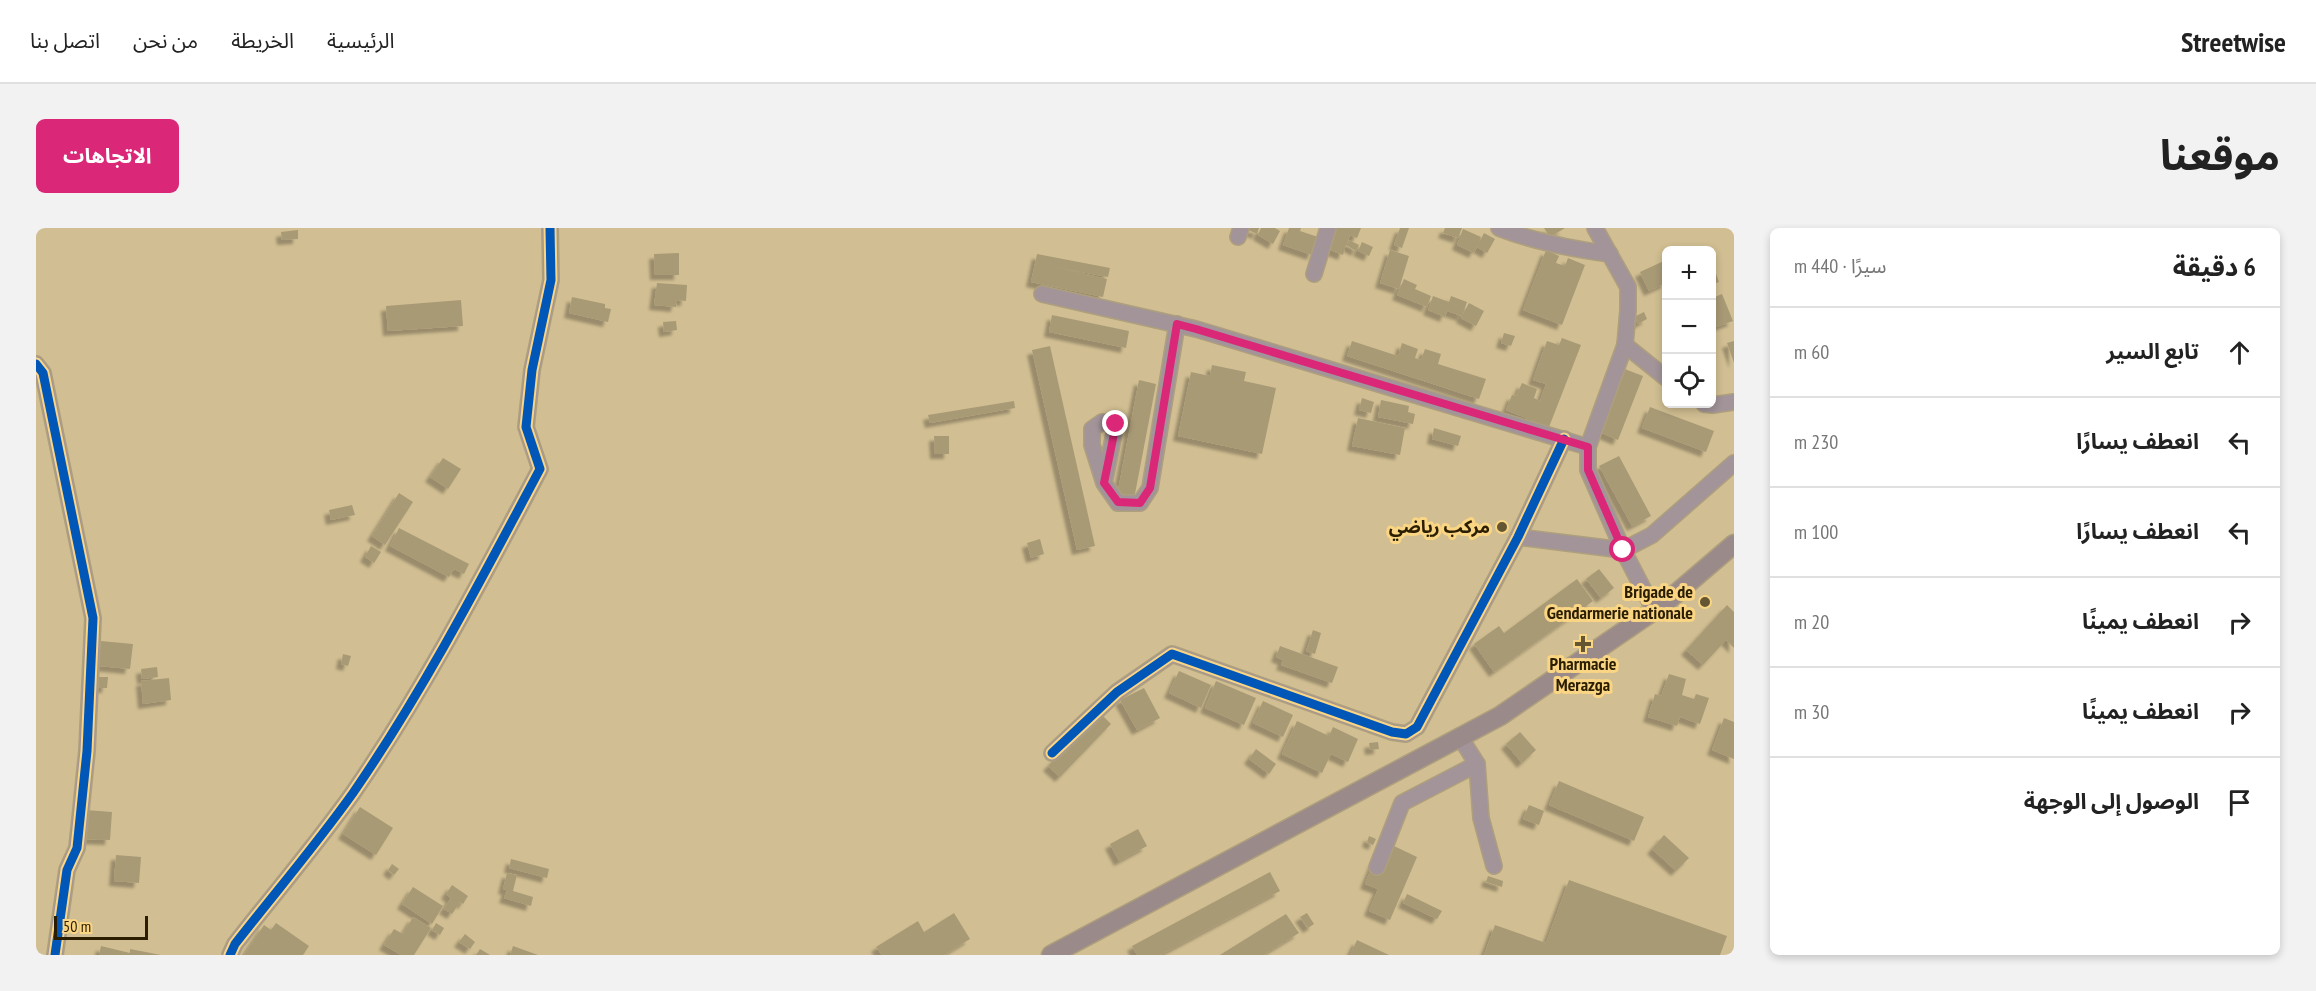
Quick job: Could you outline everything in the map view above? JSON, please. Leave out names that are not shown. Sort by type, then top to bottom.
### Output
[{"type":"main road","points":[[1051,955],[1500,716],[1654,610],[1734,544]]},
{"type":"street","points":[[230,955],[235,944],[352,794],[399,722],[483,576],[540,468],[526,427],[532,370],[551,280],[550,228]]},
{"type":"street","points":[[1314,274],[1328,228]]},
{"type":"street","points":[[1499,228],[1571,249],[1610,254]]},
{"type":"street","points":[[1595,228],[1628,287],[1625,345],[1588,447],[1588,470],[1623,550],[1654,610]]},
{"type":"street","points":[[1042,294],[1177,324],[1588,447]]},
{"type":"street","points":[[1104,483],[1118,502],[1140,503],[1150,488],[1177,324]]},
{"type":"street","points":[[1625,345],[1662,375]]},
{"type":"street","points":[[36,364],[42,373],[93,618],[87,751],[77,848],[67,870],[55,955]]},
{"type":"street","points":[[1716,405],[1734,402]]},
{"type":"street","points":[[1052,753],[1117,692],[1172,654],[1406,735],[1417,727],[1518,537],[1564,440]]},
{"type":"street","points":[[1518,537],[1623,550],[1652,535],[1734,463]]},
{"type":"street","points":[[1460,738],[1478,764],[1481,818],[1494,866]]},
{"type":"street","points":[[1377,867],[1402,803],[1478,764]]},
{"type":"building","points":[[1244,228],[1259,228],[1257,234]]},
{"type":"building","points":[[1261,228],[1275,228],[1280,231],[1273,244],[1258,235]]},
{"type":"building","points":[[1289,228],[1301,228],[1300,231],[1318,237],[1312,255],[1283,245]]},
{"type":"building","points":[[1330,228],[1361,228],[1357,238],[1350,235],[1347,244],[1349,240],[1359,245],[1356,251],[1346,245],[1343,255],[1323,247]]},
{"type":"building","points":[[1400,228],[1409,228],[1402,248],[1394,245]]},
{"type":"building","points":[[1445,228],[1462,228],[1458,238],[1443,233]]},
{"type":"building","points":[[1544,228],[1565,228],[1550,237]]},
{"type":"building","points":[[1463,229],[1481,237],[1479,243],[1484,233],[1495,239],[1487,253],[1477,247],[1474,253],[1457,245]]},
{"type":"building","points":[[298,230],[298,239],[282,240],[281,232]]},
{"type":"building","points":[[1362,242],[1373,247],[1369,256],[1358,251]]},
{"type":"building","points":[[1390,250],[1409,256],[1399,289],[1380,283]]},
{"type":"building","points":[[1546,250],[1559,256],[1556,263],[1565,266],[1568,258],[1585,265],[1562,325],[1523,310]]},
{"type":"building","points":[[679,253],[679,275],[655,275],[654,254]]},
{"type":"building","points":[[1037,254],[1110,268],[1108,277],[1055,267],[1107,279],[1103,297],[1031,282]]},
{"type":"building","points":[[1662,262],[1662,285],[1649,291],[1640,272]]},
{"type":"building","points":[[1404,279],[1417,285],[1415,289],[1431,296],[1427,307],[1397,295]]},
{"type":"building","points":[[657,283],[687,285],[686,301],[677,300],[676,307],[654,305]]},
{"type":"building","points":[[1722,294],[1733,321],[1716,327],[1716,300],[1716,296]]},
{"type":"building","points":[[1433,296],[1449,302],[1451,296],[1467,302],[1462,316],[1447,311],[1445,317],[1428,310]]},
{"type":"building","points":[[572,297],[605,304],[605,308],[611,309],[608,322],[569,313]]},
{"type":"building","points":[[461,300],[463,326],[388,331],[386,306]]},
{"type":"building","points":[[1469,303],[1484,311],[1476,326],[1461,318]]},
{"type":"building","points":[[1644,312],[1647,319],[1638,324],[1634,317]]},
{"type":"building","points":[[1052,315],[1129,331],[1126,348],[1049,332]]},
{"type":"building","points":[[676,321],[677,330],[664,332],[663,322]]},
{"type":"building","points":[[1504,333],[1515,336],[1511,346],[1501,343]]},
{"type":"building","points":[[1562,338],[1581,345],[1549,427],[1506,410],[1512,395],[1516,396],[1522,383],[1537,389],[1534,398],[1540,401],[1546,384],[1533,380],[1547,341],[1559,345]]},
{"type":"building","points":[[1352,341],[1398,356],[1402,343],[1418,349],[1415,358],[1421,360],[1425,349],[1441,354],[1438,364],[1486,379],[1479,399],[1347,356]]},
{"type":"building","points":[[1734,341],[1734,363],[1727,343]]},
{"type":"building","points":[[1050,346],[1095,546],[1077,550],[1032,350]]},
{"type":"building","points":[[1212,365],[1246,372],[1244,381],[1276,388],[1262,454],[1178,436],[1191,372],[1210,376]]},
{"type":"building","points":[[1622,368],[1643,376],[1618,440],[1597,431]]},
{"type":"building","points":[[1139,380],[1156,384],[1134,499],[1117,496]]},
{"type":"building","points":[[1362,398],[1374,402],[1371,413],[1359,410]]},
{"type":"building","points":[[1381,400],[1409,406],[1408,412],[1415,414],[1413,424],[1378,417]]},
{"type":"building","points":[[1014,401],[1015,408],[930,423],[928,415]]},
{"type":"building","points":[[1650,407],[1714,431],[1706,452],[1642,428]]},
{"type":"building","points":[[1358,418],[1405,428],[1400,455],[1352,446]]},
{"type":"building","points":[[1434,428],[1461,436],[1458,446],[1432,439]]},
{"type":"building","points":[[934,436],[949,436],[949,454],[935,454]]},
{"type":"building","points":[[1619,456],[1651,516],[1632,526],[1599,466]]},
{"type":"building","points":[[443,458],[461,469],[448,489],[430,477]]},
{"type":"building","points":[[399,493],[413,502],[385,545],[372,536]]},
{"type":"building","points":[[352,505],[355,515],[331,520],[329,510]]},
{"type":"building","points":[[399,528],[469,564],[464,574],[454,569],[449,577],[390,546]]},
{"type":"building","points":[[1040,539],[1044,554],[1031,558],[1027,543]]},
{"type":"building","points":[[371,546],[381,552],[374,563],[365,557]]},
{"type":"building","points":[[1599,569],[1614,588],[1601,598],[1586,579]]},
{"type":"building","points":[[1577,579],[1593,601],[1494,672],[1474,644],[1499,626],[1504,633]]},
{"type":"building","points":[[1727,605],[1734,612],[1734,648],[1726,640],[1703,665],[1686,650]]},
{"type":"building","points":[[1313,630],[1321,633],[1315,654],[1306,651]]},
{"type":"building","points":[[101,641],[133,644],[130,669],[99,666]]},
{"type":"building","points":[[1280,646],[1338,667],[1332,683],[1281,665],[1283,660],[1276,657]]},
{"type":"building","points":[[343,654],[351,656],[348,666],[341,664]]},
{"type":"building","points":[[157,667],[158,677],[142,679],[141,669]]},
{"type":"building","points":[[1179,671],[1211,685],[1201,708],[1169,693]]},
{"type":"building","points":[[1669,674],[1686,679],[1682,695],[1694,699],[1696,694],[1709,698],[1700,724],[1680,717],[1677,726],[1648,717],[1655,694],[1661,696]]},
{"type":"building","points":[[97,677],[108,677],[107,688],[97,688]]},
{"type":"building","points":[[169,678],[171,700],[143,704],[141,681]]},
{"type":"building","points":[[1216,681],[1256,698],[1244,725],[1205,708]]},
{"type":"building","points":[[1144,688],[1160,718],[1137,730],[1120,700]]},
{"type":"building","points":[[1263,701],[1293,715],[1283,737],[1253,723]]},
{"type":"building","points":[[1100,713],[1111,724],[1060,777],[1048,766]]},
{"type":"building","points":[[1724,718],[1734,722],[1734,759],[1712,750]]},
{"type":"building","points":[[1297,721],[1329,736],[1333,727],[1358,739],[1348,762],[1331,754],[1322,773],[1282,754]]},
{"type":"building","points":[[1520,732],[1536,750],[1522,763],[1506,744]]},
{"type":"building","points":[[1378,742],[1379,749],[1370,750],[1369,743]]},
{"type":"building","points":[[1256,749],[1276,764],[1269,774],[1249,759]]},
{"type":"building","points":[[1559,781],[1644,817],[1634,841],[1549,805]]},
{"type":"building","points":[[1529,805],[1544,811],[1539,825],[1523,819]]},
{"type":"building","points":[[360,807],[393,828],[376,855],[343,834]]},
{"type":"building","points":[[86,810],[112,812],[110,840],[84,839]]},
{"type":"building","points":[[1138,829],[1147,846],[1119,861],[1110,844]]},
{"type":"building","points":[[1664,835],[1689,858],[1676,871],[1652,849]]},
{"type":"building","points":[[1369,836],[1376,839],[1373,845],[1367,842]]},
{"type":"building","points":[[1394,846],[1417,857],[1390,920],[1369,911],[1378,889],[1365,884],[1374,861],[1385,866]]},
{"type":"building","points":[[116,855],[141,857],[139,883],[114,881]]},
{"type":"building","points":[[511,859],[549,869],[547,878],[509,868]]},
{"type":"building","points":[[392,864],[399,869],[394,875],[388,870]]},
{"type":"building","points":[[1270,872],[1280,891],[1160,955],[1137,955],[1132,946]]},
{"type":"building","points":[[507,873],[517,875],[513,891],[533,897],[531,906],[504,898],[507,890],[503,889]]},
{"type":"building","points":[[1488,876],[1503,881],[1502,887],[1486,882]]},
{"type":"building","points":[[1569,880],[1727,936],[1720,955],[1484,955],[1495,925],[1546,943]]},
{"type":"building","points":[[452,885],[468,896],[463,904],[460,902],[452,914],[444,909],[451,898],[446,894]]},
{"type":"building","points":[[413,887],[443,906],[432,924],[402,904]]},
{"type":"building","points":[[1407,894],[1442,911],[1437,919],[1403,903]]},
{"type":"building","points":[[954,913],[970,939],[944,955],[882,955],[876,947],[918,921],[924,932]]},
{"type":"building","points":[[1307,913],[1314,924],[1308,928],[1300,917]]},
{"type":"building","points":[[1286,914],[1299,933],[1263,955],[1220,955]]},
{"type":"building","points":[[413,917],[431,928],[414,955],[401,955],[384,945],[394,929],[403,934]]},
{"type":"building","points":[[276,923],[309,946],[303,955],[244,955],[264,925],[271,930]]},
{"type":"building","points":[[436,923],[444,928],[440,935],[432,930]]},
{"type":"building","points":[[465,934],[475,942],[470,949],[459,942]]},
{"type":"building","points":[[1357,940],[1389,955],[1350,955]]},
{"type":"building","points":[[101,946],[130,953],[130,949],[161,955],[99,955]]},
{"type":"building","points":[[513,946],[538,955],[510,955]]},
{"type":"building","points":[[480,949],[490,955],[476,955]]},
{"type":"cycle path","points":[[230,955],[235,944],[339,812],[379,754],[451,633],[540,469],[526,427],[532,370],[551,280],[550,228]]},
{"type":"cycle path","points":[[36,364],[43,373],[93,618],[87,751],[77,848],[67,870],[55,955]]},
{"type":"cycle path","points":[[1052,753],[1117,692],[1172,654],[1392,732],[1406,734],[1417,727],[1518,537],[1564,439]]},
{"type":"place","name":"مركب رياضي","points":[[1502,527]]},
{"type":"place","name":"Brigade de Gendarmerie nationale","points":[[1705,602]]},
{"type":"place","name":"Pharmacie Merazga","points":[[1583,644]]},
{"type":"route","points":[[1116,424],[1104,483],[1118,502],[1140,503],[1150,488],[1177,324],[1588,447],[1588,470],[1623,550]]}]
